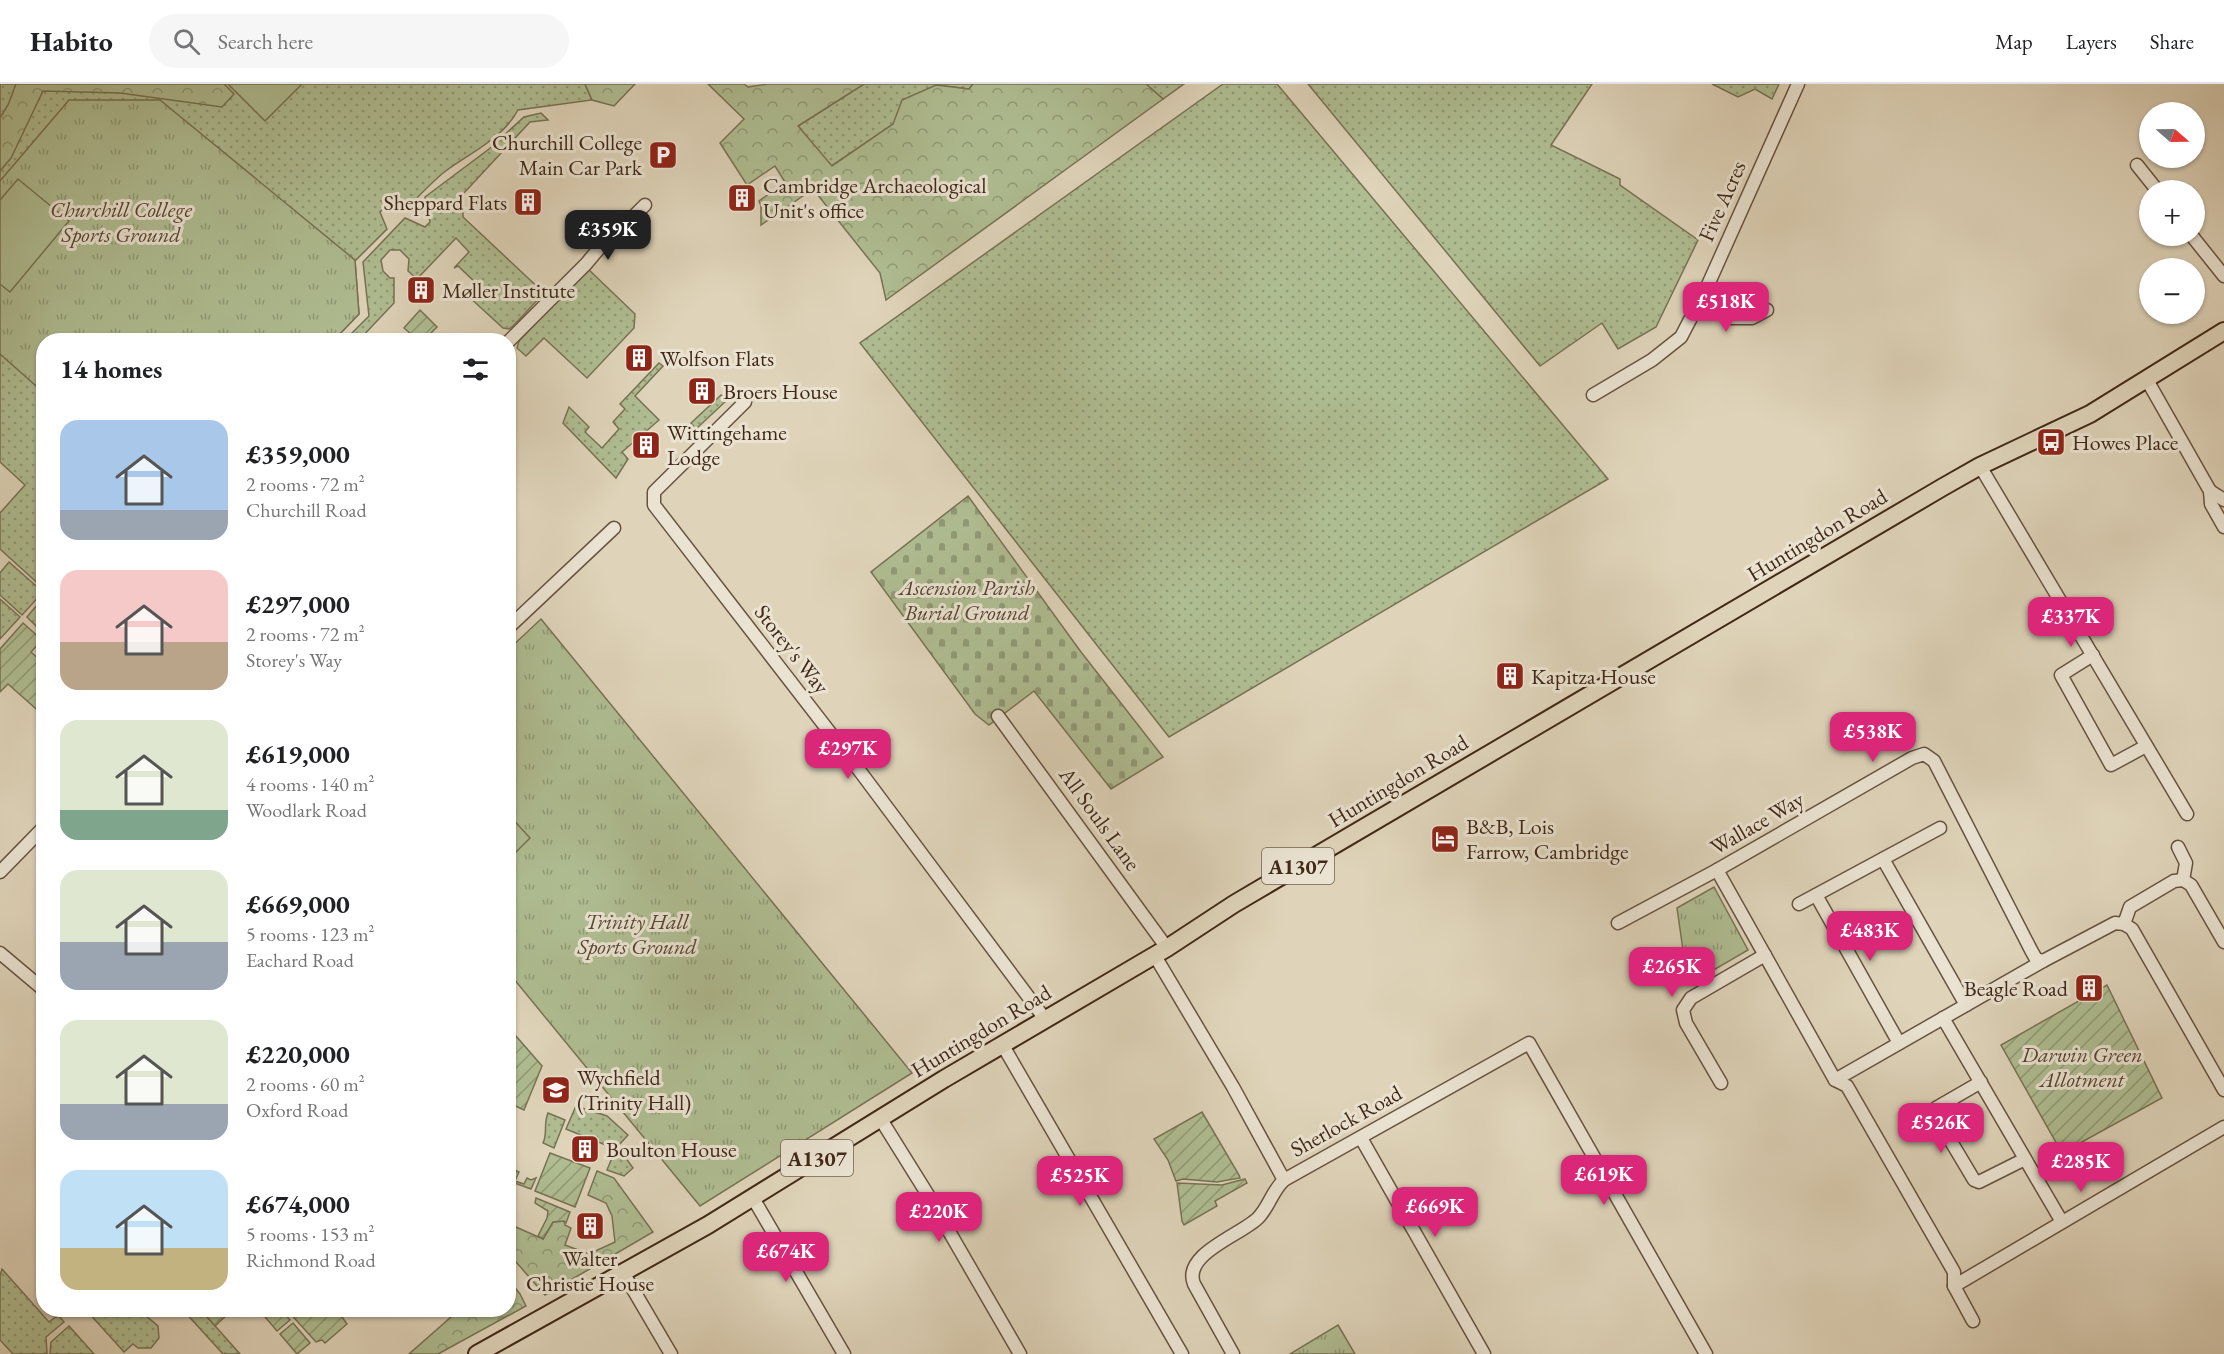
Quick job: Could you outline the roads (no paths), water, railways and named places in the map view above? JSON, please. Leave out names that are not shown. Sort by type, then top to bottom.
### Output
[{"type":"main road","name":"Huntingdon Road","points":[[485,1352],[753,1198],[1002,1044],[1161,952],[1234,904],[1487,754],[1980,466],[2090,414],[2224,331]]},
{"type":"street","name":"Five Acres","points":[[1593,395],[1652,360],[1681,337],[1707,287],[1798,84]]},
{"type":"street","points":[[2137,165],[2149,180]]},
{"type":"street","points":[[516,334],[585,264],[612,232],[633,218],[645,205]]},
{"type":"street","points":[[2200,246],[2224,276]]},
{"type":"street","points":[[1707,287],[1726,318],[1752,318],[1767,310]]},
{"type":"street","points":[[2147,380],[2210,491],[2211,504],[2224,527]]},
{"type":"street","name":"Storey's Way","points":[[745,402],[654,492],[654,505],[862,774],[1045,1019]]},
{"type":"street","points":[[1980,466],[2187,814]]},
{"type":"street","points":[[2210,491],[2224,500]]},
{"type":"street","points":[[516,620],[614,528]]},
{"type":"street","points":[[2093,655],[2061,675],[2111,765],[2146,746]]},
{"type":"street","name":"All Souls Lane","points":[[998,716],[1161,952]]},
{"type":"street","name":"Wallace Way","points":[[1618,923],[1717,870],[1912,758],[1924,754],[1934,760],[2031,950],[2036,959],[2043,961]]},
{"type":"street","points":[[1799,904],[1940,828]]},
{"type":"street","points":[[0,872],[36,835]]},
{"type":"street","points":[[2178,847],[2186,863],[2183,880]]},
{"type":"street","points":[[1883,859],[1966,1005]]},
{"type":"street","points":[[1717,870],[1835,1080],[1847,1086],[1927,1224],[1954,1272],[1954,1286],[1973,1321]]},
{"type":"street","points":[[2124,924],[2130,907],[2174,881],[2183,880],[2191,885],[2224,942]]},
{"type":"street","points":[[1816,895],[1899,1043]]},
{"type":"street","points":[[1835,1080],[2043,961],[2115,923],[2124,924],[2132,929],[2224,1090]]},
{"type":"street","name":"Sherlock Road","points":[[1161,952],[1284,1180],[1529,1043],[1706,1354]]},
{"type":"street","points":[[0,953],[36,983]]},
{"type":"street","points":[[1721,1083],[1686,1023],[1683,1010],[1691,998],[1765,955]]},
{"type":"street","points":[[1943,1018],[2062,1222]]},
{"type":"street","points":[[1002,1044],[1182,1354]]},
{"type":"street","points":[[1981,1082],[1936,1108],[1934,1113],[1974,1180],[1980,1182],[2025,1159]]},
{"type":"street","points":[[880,1118],[928,1195],[1020,1354]]},
{"type":"street","points":[[1954,1286],[2224,1127]]},
{"type":"street","points":[[1361,1138],[1484,1354]]},
{"type":"street","points":[[1233,1354],[1194,1284],[1193,1269],[1200,1257],[1258,1218],[1284,1180]]},
{"type":"street","points":[[753,1198],[844,1354]]},
{"type":"street","points":[[624,1274],[671,1354]]},
{"type":"place","name":"Churchill College Main Car Park","points":[[663,155]]},
{"type":"place","name":"Cambridge Archaeological Unit's office","points":[[742,198]]},
{"type":"place","name":"Sheppard Flats","points":[[528,202]]},
{"type":"place","name":"Møller Institute","points":[[421,290]]},
{"type":"place","name":"Wolfson Flats","points":[[639,358]]},
{"type":"place","name":"Broers House","points":[[702,391]]},
{"type":"place","name":"Howes Place","points":[[2051,442]]},
{"type":"place","name":"Wittingehame Lodge","points":[[646,445]]},
{"type":"place","name":"Kapitza House","points":[[1510,676]]},
{"type":"place","name":"B&B, Lois Farrow, Cambridge","points":[[1445,839]]},
{"type":"place","name":"Beagle Road","points":[[2089,988]]},
{"type":"place","name":"Wychfield (Trinity Hall)","points":[[556,1090]]},
{"type":"place","name":"Boulton House","points":[[585,1149]]},
{"type":"place","name":"Walter Christie House","points":[[590,1226]]},
{"type":"park label","name":"Churchill College Sports Ground","points":[[121,222]]},
{"type":"park label","name":"Ascension Parish Burial Ground","points":[[967,600]]},
{"type":"park label","name":"Trinity Hall Sports Ground","points":[[637,934]]},
{"type":"park label","name":"Darwin Green Allotment","points":[[2082,1066]]}]
